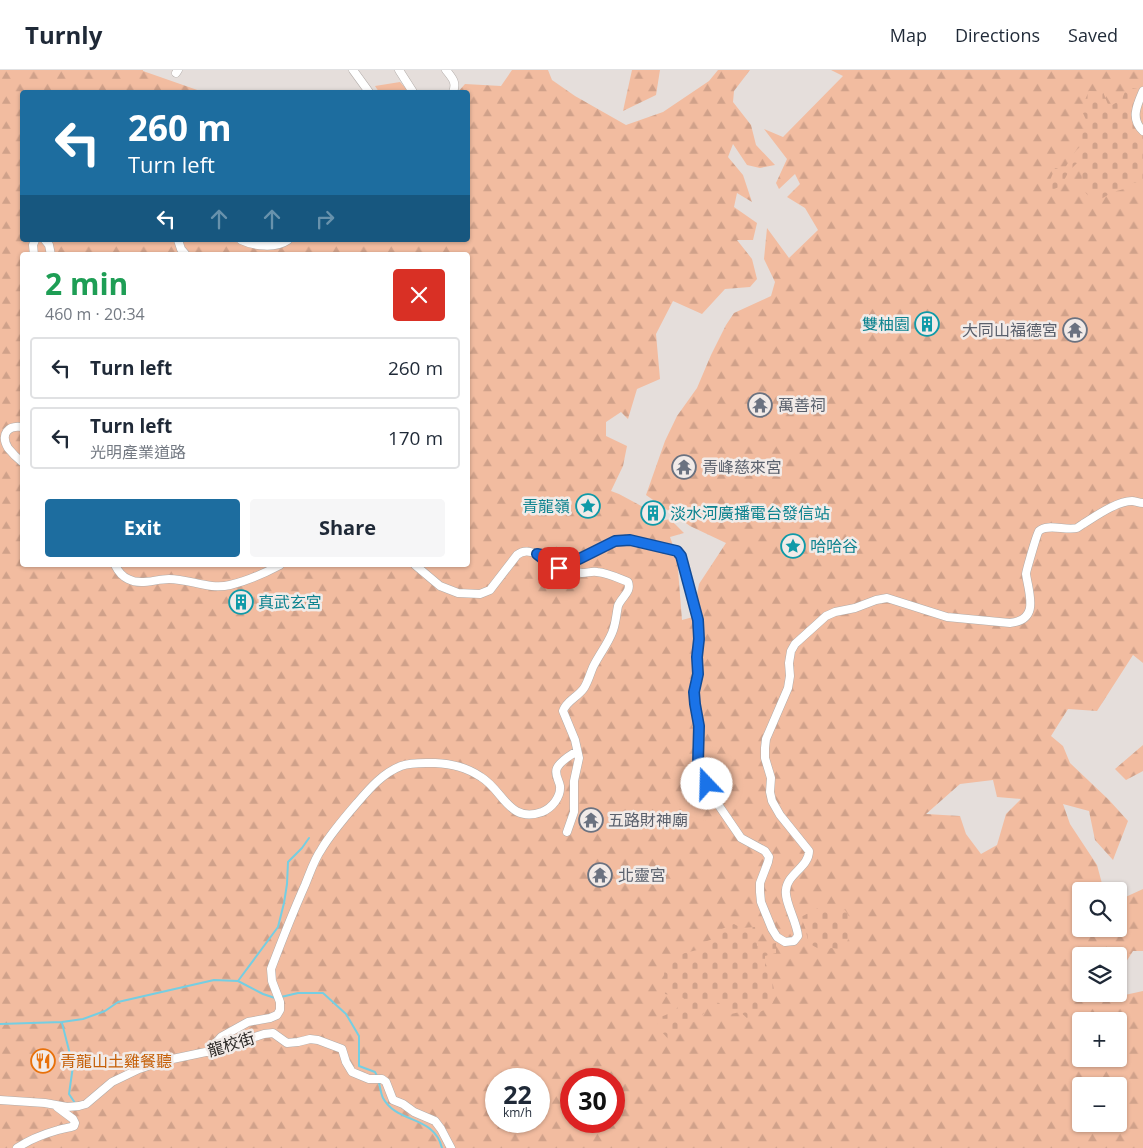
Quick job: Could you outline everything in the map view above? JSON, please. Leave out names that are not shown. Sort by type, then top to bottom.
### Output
[{"type":"street","points":[[353,70],[368,90]]},
{"type":"street","points":[[399,70],[412,90]]},
{"type":"street","points":[[446,70],[453,79],[455,86],[454,90]]},
{"type":"street","points":[[1143,91],[1135,111],[1136,121],[1143,131]]},
{"type":"street","points":[[245,242],[265,246],[285,242]]},
{"type":"street","points":[[20,426],[12,426],[6,430],[4,438],[8,448],[20,460]]},
{"type":"street","points":[[417,567],[440,586],[458,593],[480,594],[490,590],[516,555],[521,552],[526,551],[567,560],[579,559],[615,541],[630,540],[677,551],[681,556],[698,620],[698,674],[694,692],[699,726],[698,763],[713,797],[741,838],[765,851],[769,857],[760,883],[761,902],[772,929],[782,941],[790,942],[794,941],[798,936],[786,896],[786,889],[789,881],[809,856],[809,851],[780,816],[772,801],[770,792],[772,778],[765,748],[766,739],[788,688],[790,676],[789,663],[791,651],[795,644],[826,616],[887,598],[947,617],[1010,623],[1018,622],[1024,619],[1031,604],[1026,572],[1035,538],[1040,530],[1047,527],[1077,528],[1115,506],[1131,501],[1143,503]]},
{"type":"street","points":[[537,554],[559,568],[582,573],[597,572],[628,582],[629,586],[629,590],[619,604],[612,634],[593,667],[584,688],[578,696],[564,707],[563,711],[575,740],[579,758],[574,781],[574,812],[567,832]]},
{"type":"street","points":[[116,567],[120,573],[128,579],[137,582],[170,579],[221,587],[246,580],[275,567]]},
{"type":"street","points":[[208,1052],[221,1037],[248,1022],[277,1015],[280,1010],[280,1002],[272,981],[271,969],[284,934],[320,851],[373,785],[389,772],[416,762],[450,764],[482,777],[502,796],[510,808],[519,813],[542,812],[557,800],[560,786],[556,772],[557,768],[578,750]]},
{"type":"street","name":"龍校街","points":[[0,1100],[45,1103],[67,1107],[79,1106],[86,1104],[112,1082],[139,1069],[163,1061],[220,1049],[229,1042],[243,1041],[273,1033],[287,1043],[310,1039],[342,1049],[346,1062],[352,1072],[369,1079],[382,1079],[386,1082],[393,1100],[414,1112],[434,1120],[451,1148]]},
{"type":"street","points":[[17,1148],[40,1136],[74,1126],[73,1119],[56,1105]]},
{"type":"green space","points":[[0,70],[143,70],[197,90],[20,90],[20,242],[470,242],[470,90],[460,90],[465,84],[501,86],[512,70],[548,70],[552,80],[575,96],[626,125],[663,112],[709,81],[718,70],[750,70],[734,91],[733,102],[751,125],[756,145],[775,165],[760,168],[747,165],[733,144],[728,157],[743,175],[752,202],[737,193],[734,207],[757,223],[753,240],[737,240],[752,259],[757,279],[750,287],[725,289],[702,314],[673,301],[656,334],[660,379],[637,389],[628,419],[621,412],[606,422],[606,436],[627,446],[623,466],[611,491],[645,508],[652,523],[670,519],[684,533],[670,537],[677,557],[682,620],[693,617],[699,584],[726,543],[690,526],[646,495],[665,441],[677,416],[697,388],[726,325],[734,313],[771,296],[775,282],[764,259],[767,228],[789,258],[818,230],[805,208],[787,197],[800,184],[795,174],[779,189],[776,183],[787,159],[764,129],[783,137],[843,76],[831,70],[1143,70],[1143,663],[1133,655],[1097,711],[1068,709],[1051,736],[1063,746],[1070,763],[1128,821],[1113,860],[1095,840],[1089,811],[1063,804],[1070,824],[1097,865],[1102,882],[1072,882],[1072,937],[1127,937],[1127,896],[1143,889],[1143,951],[1133,951],[1127,960],[1127,947],[1072,947],[1072,1002],[1127,1002],[1127,995],[1143,991],[1143,1148],[0,1148]],"holes":[[[993,780],[997,797],[1021,799],[1006,814],[997,845],[981,854],[966,834],[960,816],[926,814],[960,784]]]},
{"type":"green space","points":[[632,70],[660,70],[656,95],[623,111]]},
{"type":"green space","points":[[400,82],[407,90],[378,90],[375,86]]},
{"type":"green space","points":[[1127,87],[1143,90],[1143,114],[1134,109],[1143,133],[1143,182],[1133,183],[1101,199],[1090,198],[1081,187],[1081,164],[1078,162],[1069,171],[1061,186],[1050,191],[1047,185],[1055,168],[1064,169],[1081,146],[1078,132],[1089,126],[1081,109],[1089,91],[1103,92],[1109,107],[1122,99]]},
{"type":"green space","points":[[1143,745],[1143,771],[1126,780],[1115,769]]},
{"type":"green space","points":[[818,908],[834,912],[845,910],[851,920],[849,937],[844,950],[832,948],[821,950],[808,943],[801,917]]},
{"type":"green space","points":[[734,924],[741,928],[755,927],[757,946],[776,943],[776,953],[765,956],[765,968],[771,975],[774,993],[772,1004],[747,1018],[740,1012],[731,1014],[719,1003],[712,1001],[699,1020],[682,1027],[671,1042],[660,1030],[656,1019],[675,1011],[684,998],[665,994],[664,969],[679,956],[698,950],[701,943],[713,939],[717,931]]},
{"type":"waterway","points":[[238,981],[278,927],[287,884],[288,862],[309,838]]},
{"type":"waterway","points":[[0,1024],[62,1022],[83,1019],[105,1011],[118,1002],[214,980],[238,981],[275,998]]},
{"type":"waterway","points":[[281,997],[298,993],[323,993],[346,1014],[359,1036],[359,1066],[375,1072],[377,1076]]},
{"type":"waterway","points":[[62,1023],[73,1066],[69,1094],[75,1103]]},
{"type":"waterway","points":[[379,1083],[383,1098],[389,1106],[431,1130],[438,1137],[442,1148]]},
{"type":"place","name":"雙柚園","points":[[927,324]]},
{"type":"place","name":"大同山福德宮","points":[[1075,330]]},
{"type":"place","name":"萬善祠","points":[[760,405]]},
{"type":"place","name":"青峰慈來宮","points":[[684,467]]},
{"type":"place","name":"青龍嶺","points":[[588,506]]},
{"type":"place","name":"淡水河廣播電台發信站","points":[[653,513]]},
{"type":"place","name":"哈哈谷","points":[[793,546]]},
{"type":"place","name":"真武玄宮","points":[[241,602]]},
{"type":"place","name":"五路財神廟","points":[[591,820]]},
{"type":"place","name":"北靈宮","points":[[600,875]]},
{"type":"place","name":"青龍山土雞餐聽","points":[[43,1061]]},
{"type":"route","points":[[559,568],[537,554],[567,560],[579,559],[615,541],[630,540],[677,551],[681,556],[698,620],[698,674],[694,692],[699,726],[698,763],[707,784]]}]
